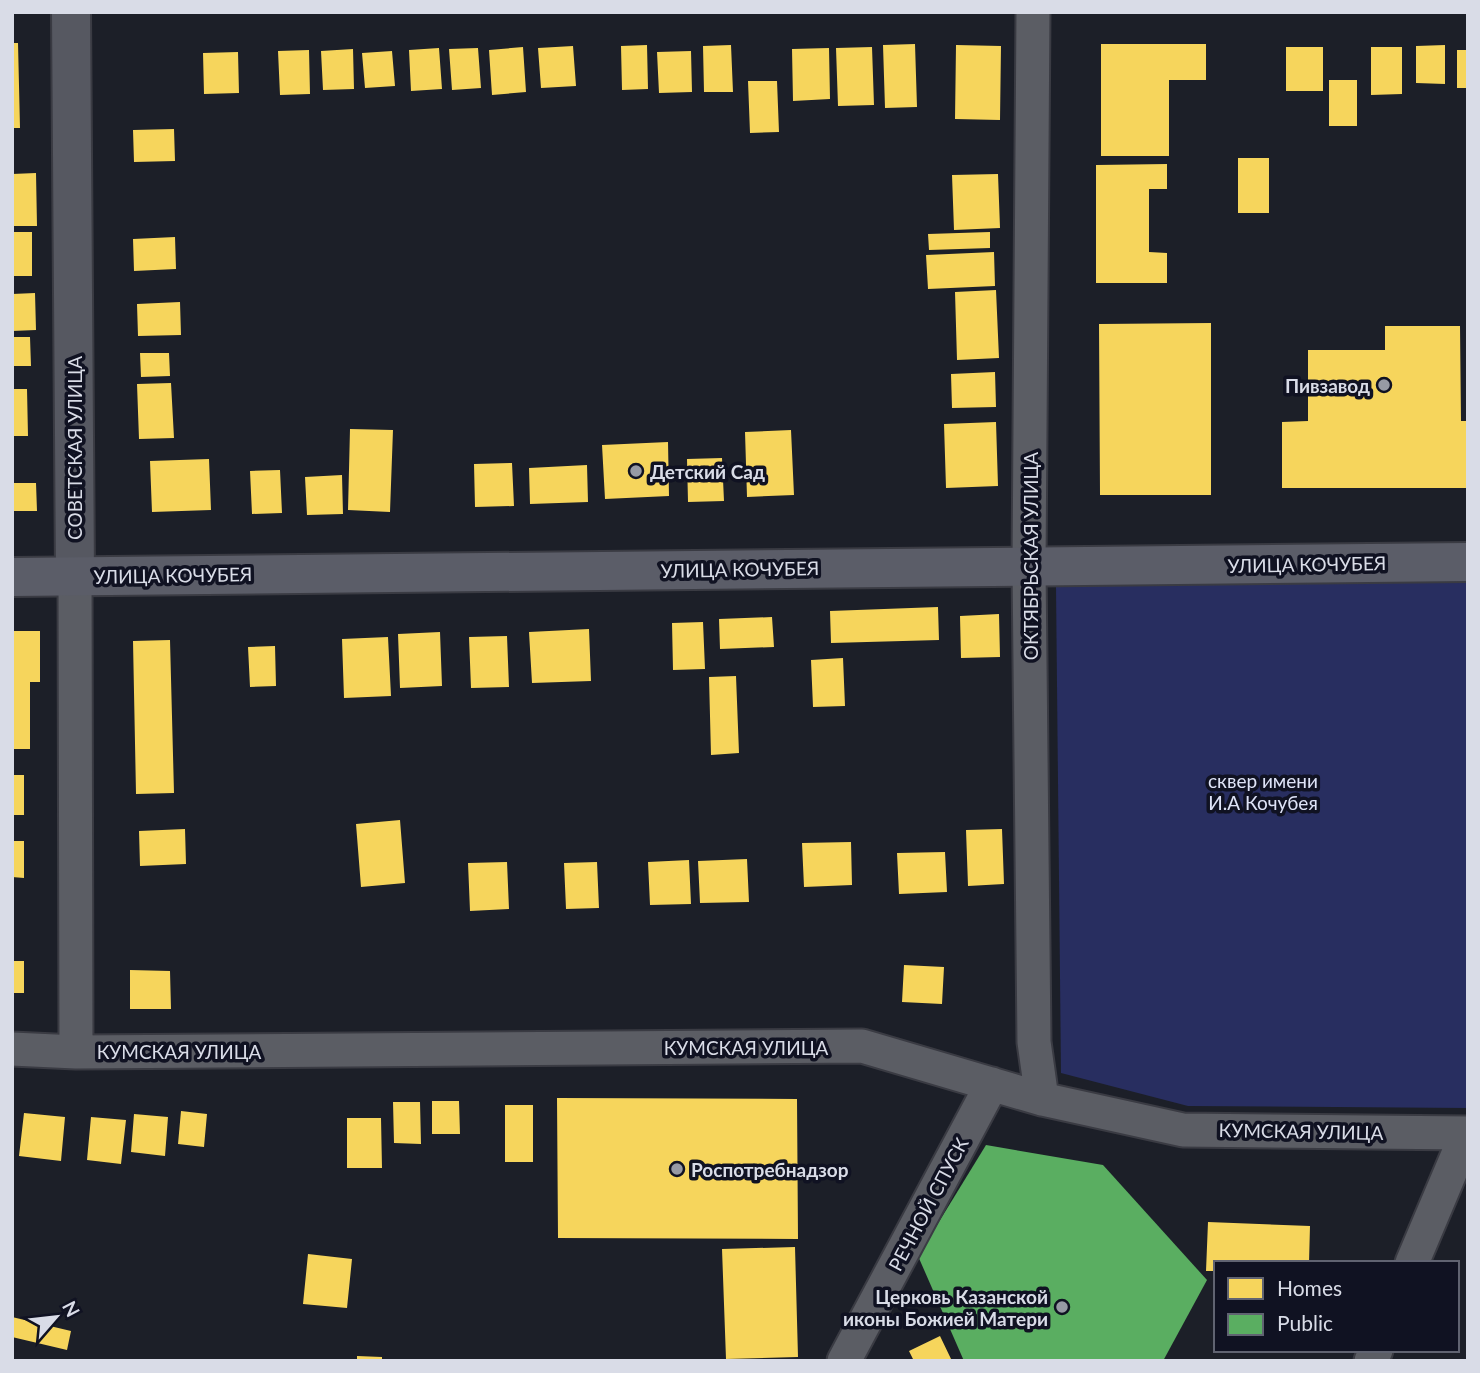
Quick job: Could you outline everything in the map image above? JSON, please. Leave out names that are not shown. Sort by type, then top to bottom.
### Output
[{"type":"main road","name":"УЛИЦА КОЧУБЕЯ","points":[[12,576],[1468,562]]},
{"type":"street","name":"СОВЕТСКАЯ УЛИЦА","points":[[71,12],[76,1052]]},
{"type":"street","name":"ОКТЯБРЬСКАЯ УЛИЦА","points":[[1033,12],[1029,567],[1034,1042],[1042,1099]]},
{"type":"street","name":"КУМСКАЯ УЛИЦА","points":[[12,1049],[76,1052],[862,1046],[1042,1099],[1183,1130],[1467,1133]]},
{"type":"street","name":"РЕЧНОЙ СПУСК","points":[[844,1361],[992,1084]]},
{"type":"street","points":[[1413,1261],[1467,1133]]},
{"type":"green space","name":"сквер имени И.А Кочубея","points":[[1468,582],[1468,1108],[1188,1106],[1061,1073],[1056,586]]},
{"type":"building: Homes","points":[[12,43],[18,43],[20,128],[12,128]]},
{"type":"building: Homes","points":[[915,44],[917,107],[885,108],[883,45]]},
{"type":"building: Homes","points":[[1101,44],[1206,44],[1206,80],[1169,80],[1169,156],[1101,156]]},
{"type":"building: Homes","points":[[647,45],[648,89],[622,90],[621,46]]},
{"type":"building: Homes","points":[[731,45],[733,92],[704,92],[703,46]]},
{"type":"building: Homes","points":[[956,45],[1001,46],[1000,120],[955,119]]},
{"type":"building: Homes","points":[[1445,45],[1445,84],[1416,83],[1416,46]]},
{"type":"building: Homes","points":[[573,46],[576,86],[541,88],[538,48]]},
{"type":"building: Homes","points":[[523,47],[526,92],[492,95],[489,50]]},
{"type":"building: Homes","points":[[872,47],[874,105],[838,106],[836,48]]},
{"type":"building: Homes","points":[[1286,47],[1323,47],[1323,91],[1286,91]]},
{"type":"building: Homes","points":[[1371,47],[1402,47],[1402,94],[1371,95]]},
{"type":"building: Homes","points":[[439,48],[442,89],[411,91],[409,50]]},
{"type":"building: Homes","points":[[478,48],[481,88],[452,90],[449,49]]},
{"type":"building: Homes","points":[[829,48],[830,99],[793,101],[792,49]]},
{"type":"building: Homes","points":[[353,49],[354,89],[323,90],[321,51]]},
{"type":"building: Homes","points":[[309,50],[310,94],[280,95],[278,51]]},
{"type":"building: Homes","points":[[1457,50],[1468,50],[1468,88],[1457,88]]},
{"type":"building: Homes","points":[[392,51],[395,86],[365,88],[362,53]]},
{"type":"building: Homes","points":[[691,51],[692,92],[659,93],[657,52]]},
{"type":"building: Homes","points":[[238,52],[239,93],[204,94],[203,53]]},
{"type":"building: Homes","points":[[1329,80],[1357,80],[1357,126],[1329,126]]},
{"type":"building: Homes","points":[[748,81],[777,81],[779,132],[750,133]]},
{"type":"building: Homes","points":[[174,129],[175,161],[134,162],[133,130]]},
{"type":"building: Homes","points":[[1238,158],[1269,158],[1269,213],[1238,213]]},
{"type":"building: Homes","points":[[1167,164],[1167,189],[1149,189],[1149,252],[1167,253],[1167,283],[1096,283],[1096,165]]},
{"type":"building: Homes","points":[[36,173],[37,226],[12,226],[12,174]]},
{"type":"building: Homes","points":[[998,174],[1000,228],[954,230],[952,175]]},
{"type":"building: Homes","points":[[12,232],[32,232],[32,276],[12,276]]},
{"type":"building: Homes","points":[[990,232],[990,248],[929,250],[928,234]]},
{"type":"building: Homes","points":[[175,237],[176,269],[134,271],[133,239]]},
{"type":"building: Homes","points":[[994,252],[995,286],[928,289],[926,255]]},
{"type":"building: Homes","points":[[996,290],[999,358],[957,360],[955,292]]},
{"type":"building: Homes","points":[[35,293],[36,330],[12,331],[12,294]]},
{"type":"building: Homes","points":[[180,302],[181,335],[138,336],[137,304]]},
{"type":"building: Homes","points":[[1211,323],[1211,495],[1100,495],[1099,324]]},
{"type":"building: Homes","name":"Пивзавод","points":[[1385,326],[1460,326],[1461,421],[1468,421],[1468,488],[1282,488],[1282,422],[1308,421],[1308,350],[1385,350]]},
{"type":"building: Homes","points":[[12,337],[30,337],[31,366],[12,366]]},
{"type":"building: Homes","points":[[140,353],[169,353],[170,376],[141,377]]},
{"type":"building: Homes","points":[[995,372],[996,407],[952,408],[951,374]]},
{"type":"building: Homes","points":[[171,383],[174,438],[139,439],[137,384]]},
{"type":"building: Homes","points":[[12,389],[27,389],[28,436],[12,436]]},
{"type":"building: Homes","points":[[996,422],[998,486],[946,488],[944,424]]},
{"type":"building: Homes","points":[[350,429],[393,430],[390,512],[348,510]]},
{"type":"building: Homes","points":[[791,430],[794,495],[747,497],[745,432]]},
{"type":"building: Homes","name":"Детский Сад","points":[[668,442],[669,496],[605,499],[602,445]]},
{"type":"building: Homes","points":[[722,458],[724,501],[688,502],[687,459]]},
{"type":"building: Homes","points":[[209,459],[211,510],[152,512],[150,461]]},
{"type":"building: Homes","points":[[512,463],[514,506],[475,507],[474,464]]},
{"type":"building: Homes","points":[[587,465],[588,502],[530,504],[529,468]]},
{"type":"building: Homes","points":[[280,470],[282,513],[252,514],[250,471]]},
{"type":"building: Homes","points":[[342,475],[343,514],[307,515],[305,477]]},
{"type":"building: Homes","points":[[12,483],[36,483],[37,511],[12,511]]},
{"type":"building: Homes","points":[[938,607],[939,640],[831,643],[830,611]]},
{"type":"building: Homes","points":[[999,614],[1000,657],[961,658],[960,616]]},
{"type":"building: Homes","points":[[772,617],[774,647],[720,649],[719,619]]},
{"type":"building: Homes","points":[[703,622],[705,669],[673,670],[672,623]]},
{"type":"building: Homes","points":[[589,629],[591,681],[532,683],[529,632]]},
{"type":"building: Homes","points":[[12,631],[40,631],[40,682],[30,682],[30,749],[12,749]]},
{"type":"building: Homes","points":[[440,632],[442,686],[400,688],[398,634]]},
{"type":"building: Homes","points":[[507,636],[509,687],[471,688],[469,637]]},
{"type":"building: Homes","points":[[388,637],[391,696],[344,698],[342,639]]},
{"type":"building: Homes","points":[[170,640],[174,793],[136,794],[133,641]]},
{"type":"building: Homes","points":[[275,646],[276,686],[250,687],[248,647]]},
{"type":"building: Homes","points":[[843,658],[845,706],[813,707],[811,660]]},
{"type":"building: Homes","points":[[736,676],[739,753],[711,755],[709,677]]},
{"type":"building: Homes","points":[[12,775],[24,775],[24,815],[12,815]]},
{"type":"building: Homes","points":[[400,820],[405,883],[361,887],[356,824]]},
{"type":"building: Homes","points":[[185,829],[186,864],[140,866],[139,831]]},
{"type":"building: Homes","points":[[1002,829],[1004,884],[968,886],[966,830]]},
{"type":"building: Homes","points":[[12,841],[24,841],[24,878],[12,877]]},
{"type":"building: Homes","points":[[851,842],[852,885],[804,887],[802,843]]},
{"type":"building: Homes","points":[[945,852],[947,892],[899,894],[897,853]]},
{"type":"building: Homes","points":[[747,859],[749,902],[700,903],[698,861]]},
{"type":"building: Homes","points":[[689,860],[691,904],[650,905],[648,862]]},
{"type":"building: Homes","points":[[507,862],[509,909],[470,911],[468,863]]},
{"type":"building: Homes","points":[[597,862],[599,908],[566,909],[564,863]]},
{"type":"building: Homes","points":[[12,961],[24,961],[24,993],[12,993]]},
{"type":"building: Homes","points":[[904,965],[944,967],[942,1004],[902,1002]]},
{"type":"building: Homes","points":[[130,970],[170,971],[171,1009],[130,1009]]},
{"type":"building: Homes","name":"Роспотребнадзор","points":[[557,1098],[797,1099],[798,1239],[558,1238]]},
{"type":"building: Homes","points":[[432,1101],[459,1101],[460,1134],[432,1134]]},
{"type":"building: Homes","points":[[393,1102],[420,1102],[421,1144],[394,1143]]},
{"type":"building: Homes","points":[[505,1105],[533,1105],[533,1162],[505,1162]]},
{"type":"building: Homes","points":[[181,1111],[207,1114],[204,1147],[178,1144]]},
{"type":"building: Homes","points":[[24,1113],[65,1117],[61,1161],[19,1156]]},
{"type":"building: Homes","points":[[134,1114],[168,1117],[165,1156],[131,1152]]},
{"type":"building: Homes","points":[[91,1117],[126,1120],[121,1164],[87,1160]]},
{"type":"building: Homes","points":[[347,1118],[381,1118],[382,1168],[347,1168]]},
{"type":"building: Homes","points":[[1208,1222],[1310,1226],[1309,1261],[1214,1261],[1214,1271],[1206,1271]]},
{"type":"building: Homes","points":[[795,1247],[798,1357],[726,1359],[722,1249]]},
{"type":"building: Homes","points":[[308,1254],[352,1259],[347,1308],[303,1304]]},
{"type":"building: Homes","points":[[12,1317],[71,1331],[67,1350],[12,1337]]},
{"type":"building: Homes","points":[[940,1336],[952,1361],[914,1361],[909,1351]]},
{"type":"building: Homes","points":[[357,1356],[382,1357],[382,1361],[357,1361]]},
{"type":"building: Public","points":[[986,1145],[1103,1165],[1207,1280],[1163,1361],[964,1361],[918,1256]]},
{"type":"place","name":"Пивзавод","points":[[1384,385]]},
{"type":"place","name":"Детский Сад","points":[[636,471]]},
{"type":"place","name":"Роспотребнадзор","points":[[677,1169]]},
{"type":"place","name":"Церковь Казанской иконы Божией Матери","points":[[1062,1307]]}]
